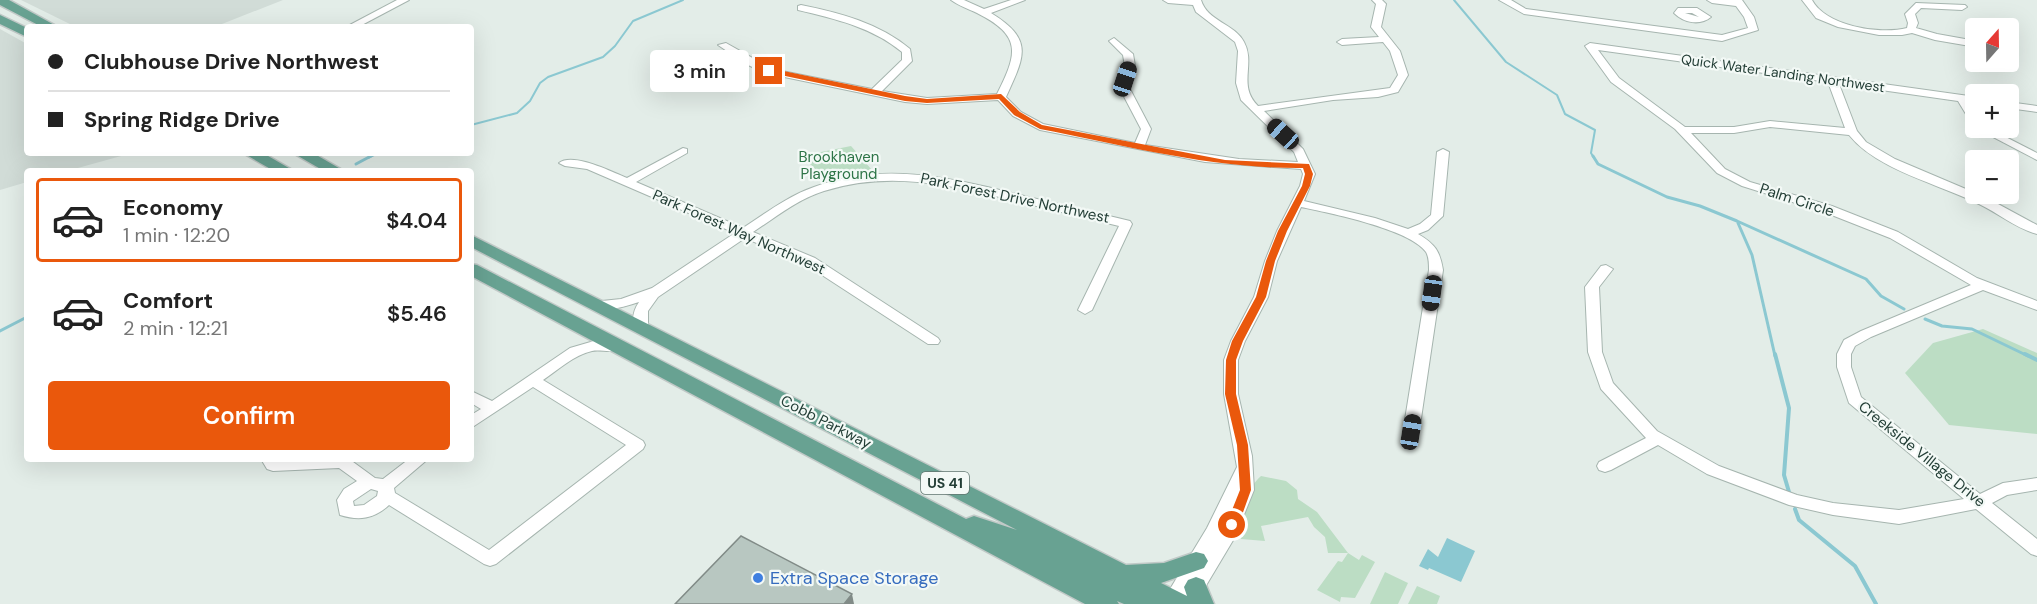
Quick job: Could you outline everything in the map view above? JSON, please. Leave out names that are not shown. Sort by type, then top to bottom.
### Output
[{"type":"main road","points":[[0,0],[46,24]]},
{"type":"main road","points":[[0,20],[24,32]]},
{"type":"main road","points":[[257,156],[280,168]]},
{"type":"main road","points":[[308,156],[330,168]]},
{"type":"main road","name":"Cobb Parkway","points":[[474,242],[1120,573],[1184,600]]},
{"type":"main road","name":"Cobb Parkway","points":[[474,271],[1107,604]]},
{"type":"main road","points":[[946,519],[1020,540],[1146,604]]},
{"type":"main road","points":[[1120,573],[1165,573],[1196,561]]},
{"type":"street","points":[[357,24],[404,0]]},
{"type":"street","points":[[956,0],[984,12],[1009,32],[1014,42],[1016,63],[1001,97]]},
{"type":"street","points":[[984,12],[1020,0]]},
{"type":"street","points":[[1168,0],[1195,1],[1199,10],[1239,42],[1243,51],[1241,83],[1246,100],[1299,151],[1309,174],[1306,186],[1271,261],[1261,297],[1238,341],[1231,360],[1231,394],[1243,445],[1246,490],[1227,537],[1184,600]]},
{"type":"street","points":[[1256,109],[1394,90],[1403,75],[1395,51],[1376,27],[1381,4],[1377,0]]},
{"type":"street","points":[[1504,0],[1524,11],[1722,38],[1753,30],[1749,17],[1737,2],[1712,0]]},
{"type":"street","points":[[1807,0],[1818,15],[1841,25],[1888,33],[1904,33],[1911,29],[1913,23],[1910,14],[1919,5],[1962,7]]},
{"type":"street","points":[[801,8],[849,18],[897,43],[907,51],[907,61],[874,93]]},
{"type":"street","points":[[1911,29],[1935,37],[1965,42]]},
{"type":"street","points":[[1342,42],[1384,39]]},
{"type":"street","points":[[1114,41],[1128,54],[1130,66],[1125,89],[1146,129],[1139,146]]},
{"type":"street","points":[[723,45],[769,71],[874,93],[927,101],[1001,97],[1017,114],[1040,127],[1225,162],[1267,166],[1306,166]]},
{"type":"street","name":"Quick Water Landing Northwest","points":[[1590,46],[1965,98]]},
{"type":"street","name":"Palm Circle","points":[[1590,46],[1614,80],[1682,130],[1722,171],[1730,176],[1746,184],[1828,209],[1893,235],[1918,251],[1983,285],[2037,306]]},
{"type":"street","points":[[1832,80],[1852,132],[1862,144],[1891,161],[1983,201],[2037,230]]},
{"type":"street","points":[[1962,98],[1965,103]]},
{"type":"street","points":[[2019,107],[2037,109]]},
{"type":"street","points":[[1682,130],[1734,130],[1770,124],[1852,132]]},
{"type":"street","points":[[2000,138],[2037,157]]},
{"type":"street","points":[[628,182],[683,151]]},
{"type":"street","points":[[1407,234],[1424,228],[1437,216],[1443,152]]},
{"type":"street","name":"Park Forest Way Northwest","points":[[566,163],[589,166],[824,268],[933,341]]},
{"type":"street","name":"Park Forest Drive Northwest","points":[[641,327],[639,317],[642,307],[658,290],[790,202],[819,189],[861,179],[898,176],[942,180],[1126,224],[1085,310]]},
{"type":"street","points":[[1298,203],[1379,223],[1417,238],[1432,251],[1436,270],[1411,432]]},
{"type":"street","points":[[1606,269],[1593,287],[1595,352],[1606,385],[1652,435],[1713,470],[1795,501],[1833,509],[1899,517],[1980,502],[2002,489],[2037,483]]},
{"type":"street","name":"Creekside Village Drive","points":[[1983,285],[1849,343],[1844,361],[1847,381],[1854,399],[1874,417],[2037,549]]},
{"type":"street","name":"Park Forest Drive Northwest","points":[[597,305],[623,303],[658,290]]},
{"type":"street","points":[[574,323],[580,341],[575,351]]},
{"type":"street","points":[[474,421],[575,351],[594,346],[616,346]]},
{"type":"street","points":[[271,462],[273,465],[342,462],[490,559],[637,445],[534,381]]},
{"type":"street","points":[[474,398],[492,408]]},
{"type":"street","points":[[1605,466],[1659,438]]},
{"type":"street","points":[[381,488],[416,462]]},
{"type":"street","points":[[1184,600],[1196,561],[1219,522],[1244,468]]},
{"type":"shaded area","points":[[21,0],[283,0],[222,24],[70,24]]},
{"type":"shaded area","points":[[0,29],[24,42],[24,156],[121,156],[78,168],[24,168],[24,183],[0,190]]},
{"type":"green space","name":"Brookhaven Playground","points":[[851,146],[878,177],[830,182],[801,156]]},
{"type":"green space","points":[[1983,329],[2037,353],[2037,434],[1949,425],[1905,373],[1933,343]]},
{"type":"green space","points":[[1261,476],[1286,481],[1297,490],[1298,499],[1317,512],[1348,553],[1328,553],[1325,537],[1314,527],[1308,517],[1261,526],[1265,541],[1241,539],[1241,515],[1251,488]]},
{"type":"green space","points":[[1348,553],[1359,560],[1362,555],[1375,562],[1355,598],[1341,597],[1340,602],[1317,590],[1338,561],[1342,562]]},
{"type":"green space","points":[[1385,572],[1408,583],[1398,604],[1370,604]]},
{"type":"green space","points":[[1417,586],[1440,596],[1437,604],[1408,604]]},
{"type":"water","points":[[1447,538],[1475,551],[1461,582],[1419,566],[1428,549],[1438,557]]},
{"type":"building","points":[[741,536],[852,594],[844,604],[675,604]]},
{"type":"waterway","points":[[474,124],[517,113],[530,101],[540,83],[548,77],[603,57],[615,46],[633,21],[683,0]]},
{"type":"waterway","points":[[1454,0],[1506,62],[1557,95],[1565,114],[1595,130],[1591,153],[1594,158]]},
{"type":"waterway","points":[[356,164],[371,156]]},
{"type":"waterway","points":[[368,158],[372,156]]},
{"type":"waterway","points":[[1593,156],[1598,164],[1667,197],[1700,206],[1737,221],[1866,279],[1881,296],[1904,309]]},
{"type":"waterway","points":[[1738,223],[1752,255],[1775,356]]},
{"type":"waterway","points":[[0,331],[24,319]]},
{"type":"waterway","points":[[1925,319],[1942,326],[1972,329],[2028,356]]},
{"type":"waterway","points":[[1775,354],[1789,408],[1784,475],[1789,492]]},
{"type":"waterway","points":[[2025,354],[2037,360]]},
{"type":"waterway","points":[[1795,509],[1799,520],[1855,566],[1876,604]]},
{"type":"place","name":"Extra Space Storage","points":[[758,578]]},
{"type":"route","points":[[769,71],[905,99],[927,101],[1001,97],[1017,114],[1040,127],[1225,162],[1267,166],[1306,166],[1309,174],[1306,186],[1283,231],[1271,261],[1261,297],[1238,341],[1229,369],[1233,406],[1243,445],[1246,490],[1232,525]]}]
